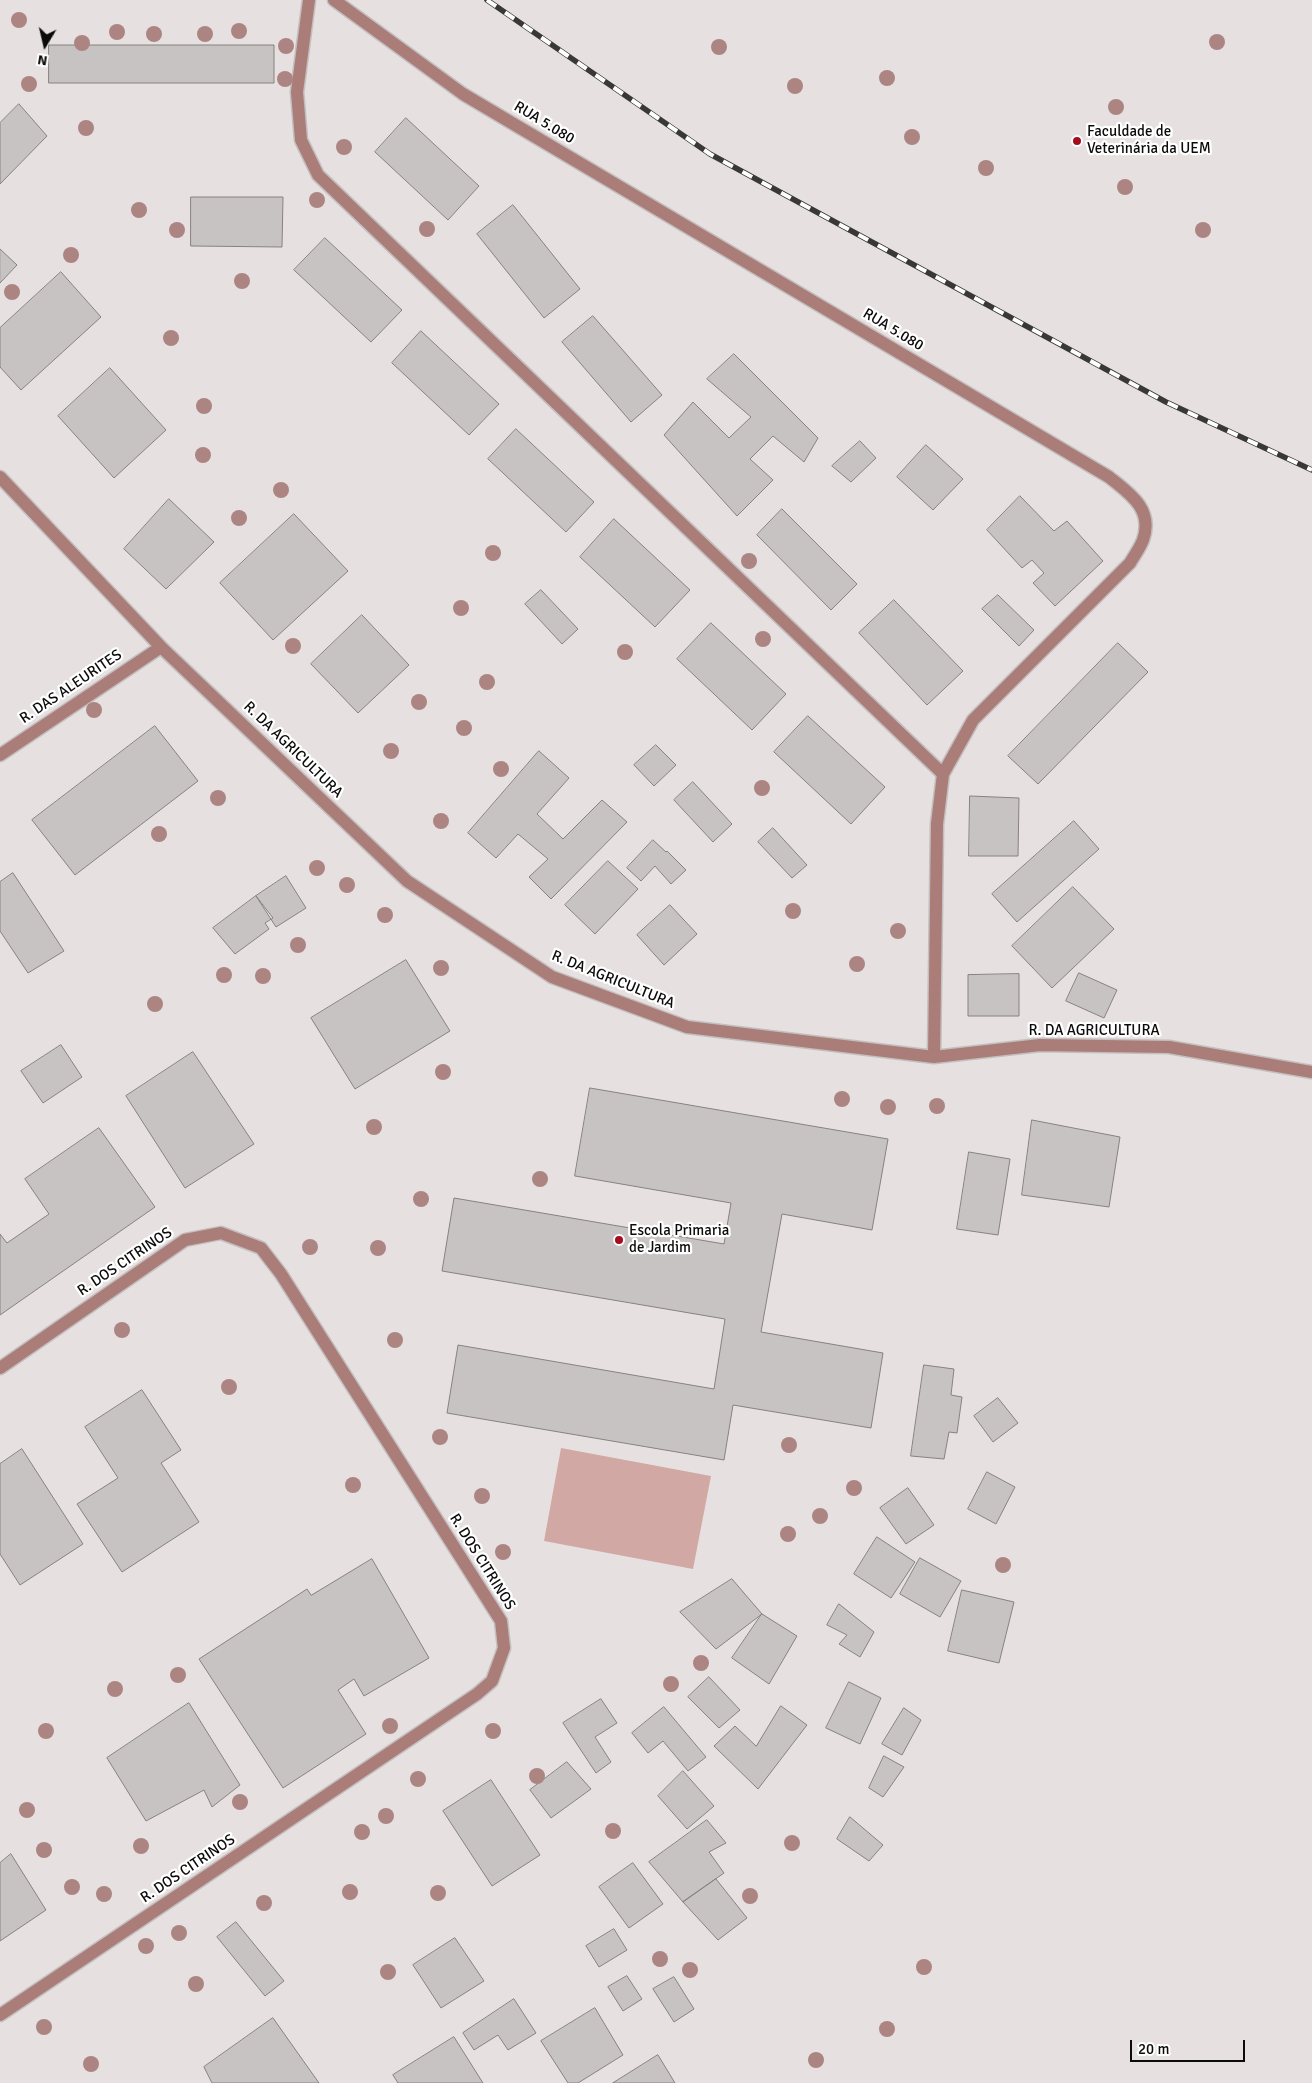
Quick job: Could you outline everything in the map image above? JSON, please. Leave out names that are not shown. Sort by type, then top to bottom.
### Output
[{"type":"street","points":[[309,0],[298,92],[301,140],[318,175],[943,774],[937,824],[934,1057]]},
{"type":"street","name":"RUA 5.080","points":[[334,0],[463,94],[1100,472],[1136,498],[1145,519],[1143,539],[1130,563],[973,720],[943,774]]},
{"type":"street","name":"R. DA AGRICULTURA","points":[[0,477],[161,647],[407,881],[552,977],[687,1027],[934,1057],[1040,1045],[1169,1047],[1312,1072]]},
{"type":"street","name":"R. DAS ALEURITES","points":[[0,755],[161,647]]},
{"type":"street","name":"R. DOS CITRINOS","points":[[0,1368],[185,1240],[221,1233],[261,1248],[281,1274],[501,1621],[504,1648],[492,1681],[477,1694],[0,2016]]},
{"type":"shaded area","points":[[561,1448],[711,1476],[693,1569],[544,1541]]},
{"type":"building","points":[[49,45],[274,45],[274,83],[49,83]]},
{"type":"building","points":[[19,104],[47,136],[0,184],[0,123]]},
{"type":"building","points":[[406,118],[479,186],[448,220],[375,152]]},
{"type":"building","points":[[191,197],[283,197],[282,247],[191,246]]},
{"type":"building","points":[[513,205],[580,289],[544,318],[477,234]]},
{"type":"building","points":[[325,238],[402,310],[371,342],[294,270]]},
{"type":"building","points":[[0,249],[17,265],[0,283]]},
{"type":"building","points":[[61,272],[101,317],[21,390],[0,367],[0,328]]},
{"type":"building","points":[[593,316],[662,395],[631,422],[562,342]]},
{"type":"building","points":[[421,331],[499,404],[469,435],[392,363]]},
{"type":"building","points":[[734,354],[818,438],[804,462],[773,436],[750,459],[773,480],[737,516],[664,435],[693,402],[729,438],[751,417],[707,379]]},
{"type":"building","points":[[110,368],[166,430],[114,478],[58,416]]},
{"type":"building","points":[[516,429],[594,502],[566,532],[488,459]]},
{"type":"building","points":[[860,441],[876,458],[851,482],[832,466]]},
{"type":"building","points":[[926,445],[963,479],[933,510],[897,477]]},
{"type":"building","points":[[1020,496],[1054,531],[1067,521],[1103,561],[1055,606],[1033,583],[1044,573],[1032,560],[1022,568],[987,530]]},
{"type":"building","points":[[169,499],[214,542],[166,589],[124,549]]},
{"type":"building","points":[[782,509],[857,584],[831,610],[757,535]]},
{"type":"building","points":[[294,514],[348,571],[273,640],[220,583]]},
{"type":"building","points":[[614,519],[690,590],[655,627],[580,557]]},
{"type":"building","points":[[541,590],[578,629],[562,644],[525,604]]},
{"type":"building","points":[[998,595],[1034,630],[1019,646],[982,609]]},
{"type":"building","points":[[894,600],[963,671],[927,705],[859,633]]},
{"type":"building","points":[[362,615],[409,665],[358,713],[311,664]]},
{"type":"building","points":[[711,623],[786,694],[752,730],[677,659]]},
{"type":"building","points":[[1118,643],[1148,672],[1038,784],[1008,756]]},
{"type":"building","points":[[808,716],[885,787],[851,824],[774,752]]},
{"type":"building","points":[[155,726],[198,781],[75,875],[32,820]]},
{"type":"building","points":[[656,745],[676,765],[654,786],[634,765]]},
{"type":"building","points":[[539,751],[569,778],[537,814],[563,839],[602,800],[627,822],[551,899],[529,877],[548,859],[518,834],[496,858],[468,833]]},
{"type":"building","points":[[693,782],[732,824],[713,842],[674,800]]},
{"type":"building","points":[[970,796],[1019,798],[1018,856],[969,856]]},
{"type":"building","points":[[1074,821],[1099,849],[1017,922],[992,894]]},
{"type":"building","points":[[773,828],[807,865],[792,878],[758,842]]},
{"type":"building","points":[[653,840],[686,870],[671,884],[655,866],[641,881],[627,868]]},
{"type":"building","points":[[608,861],[638,889],[595,934],[565,905]]},
{"type":"building","points":[[13,873],[64,951],[28,973],[0,931],[0,882]]},
{"type":"building","points":[[286,876],[306,908],[276,927],[256,896]]},
{"type":"building","points":[[1073,887],[1114,929],[1052,988],[1012,946]]},
{"type":"building","points":[[256,896],[273,918],[265,923],[269,929],[235,954],[213,928]]},
{"type":"building","points":[[670,905],[697,934],[664,965],[637,935]]},
{"type":"building","points":[[406,960],[450,1031],[355,1089],[311,1018]]},
{"type":"building","points":[[1079,973],[1117,990],[1104,1018],[1066,1001]]},
{"type":"building","points":[[1019,974],[1019,1016],[968,1016],[968,975]]},
{"type":"building","points":[[61,1045],[82,1077],[43,1103],[21,1071]]},
{"type":"building","points":[[193,1052],[254,1144],[185,1188],[126,1096]]},
{"type":"building","points":[[590,1088],[888,1139],[872,1230],[782,1214],[761,1332],[883,1353],[871,1428],[733,1405],[724,1460],[447,1413],[458,1345],[714,1389],[725,1319],[442,1271],[454,1198],[724,1244],[731,1203],[575,1176]]},
{"type":"building","points":[[1032,1120],[1120,1137],[1109,1207],[1022,1195]]},
{"type":"building","points":[[99,1128],[155,1207],[0,1315],[0,1234],[7,1243],[49,1214],[25,1179]]},
{"type":"building","points":[[969,1152],[1010,1159],[998,1235],[957,1229]]},
{"type":"building","points":[[924,1365],[954,1369],[951,1395],[962,1397],[957,1433],[949,1432],[944,1459],[911,1456]]},
{"type":"building","points":[[142,1390],[181,1450],[161,1463],[199,1522],[122,1572],[77,1504],[118,1478],[85,1427]]},
{"type":"building","points":[[998,1398],[1018,1423],[993,1442],[974,1416]]},
{"type":"building","points":[[22,1449],[83,1544],[20,1585],[0,1554],[0,1464]]},
{"type":"building","points":[[987,1472],[1015,1487],[996,1524],[968,1509]]},
{"type":"building","points":[[908,1488],[934,1525],[906,1544],[880,1508]]},
{"type":"building","points":[[877,1537],[915,1562],[891,1598],[854,1574]]},
{"type":"building","points":[[920,1558],[961,1581],[940,1617],[900,1594]]},
{"type":"building","points":[[372,1559],[429,1658],[364,1696],[354,1679],[338,1690],[366,1734],[283,1788],[199,1659],[307,1589],[311,1595]]},
{"type":"building","points":[[732,1579],[762,1614],[716,1649],[680,1612]]},
{"type":"building","points":[[962,1590],[1014,1602],[999,1663],[948,1651]]},
{"type":"building","points":[[839,1604],[874,1632],[860,1657],[839,1644],[847,1635],[827,1625]]},
{"type":"building","points":[[762,1614],[797,1636],[769,1684],[732,1658]]},
{"type":"building","points":[[709,1677],[740,1710],[719,1728],[688,1697]]},
{"type":"building","points":[[849,1682],[881,1698],[860,1744],[826,1728]]},
{"type":"building","points":[[601,1699],[617,1723],[595,1737],[611,1762],[596,1773],[563,1723]]},
{"type":"building","points":[[189,1703],[240,1785],[212,1807],[204,1790],[146,1821],[107,1758]]},
{"type":"building","points":[[781,1706],[807,1725],[758,1789],[714,1746],[735,1726],[756,1746]]},
{"type":"building","points":[[664,1707],[706,1757],[688,1771],[663,1741],[648,1753],[632,1733]]},
{"type":"building","points":[[904,1708],[921,1720],[902,1755],[882,1744]]},
{"type":"building","points":[[884,1756],[904,1767],[883,1797],[869,1788]]},
{"type":"building","points":[[567,1762],[591,1789],[551,1818],[530,1790]]},
{"type":"building","points":[[683,1771],[714,1806],[687,1829],[658,1796]]},
{"type":"building","points":[[491,1780],[540,1855],[492,1886],[443,1811]]},
{"type":"building","points":[[850,1817],[883,1845],[869,1861],[837,1839]]},
{"type":"building","points":[[707,1820],[726,1843],[709,1852],[724,1873],[683,1902],[649,1862]]},
{"type":"building","points":[[11,1854],[46,1910],[0,1941],[0,1863]]},
{"type":"building","points":[[633,1863],[663,1904],[629,1928],[599,1887]]},
{"type":"building","points":[[716,1879],[747,1918],[718,1940],[683,1902]]},
{"type":"building","points":[[236,1922],[284,1981],[265,1996],[217,1937]]},
{"type":"building","points":[[614,1929],[627,1950],[599,1967],[586,1946]]},
{"type":"building","points":[[455,1938],[484,1981],[441,2008],[413,1965]]},
{"type":"building","points":[[627,1976],[642,1999],[623,2011],[608,1987]]},
{"type":"building","points":[[674,1977],[694,2009],[674,2022],[653,1989]]},
{"type":"building","points":[[514,1999],[536,2033],[508,2050],[498,2035],[474,2050],[463,2033]]},
{"type":"building","points":[[595,2008],[623,2055],[578,2083],[568,2083],[541,2041]]},
{"type":"building","points":[[273,2018],[319,2083],[212,2083],[204,2067]]},
{"type":"building","points":[[454,2037],[483,2083],[398,2083],[393,2075]]},
{"type":"building","points":[[658,2055],[675,2083],[613,2083]]},
{"type":"railway","points":[[487,0],[710,154],[1166,402],[1312,470]]},
{"type":"place","name":"Faculdade de Veterinária da UEM","points":[[1077,141]]},
{"type":"place","name":"Escola Primaria de Jardim","points":[[619,1240]]}]
